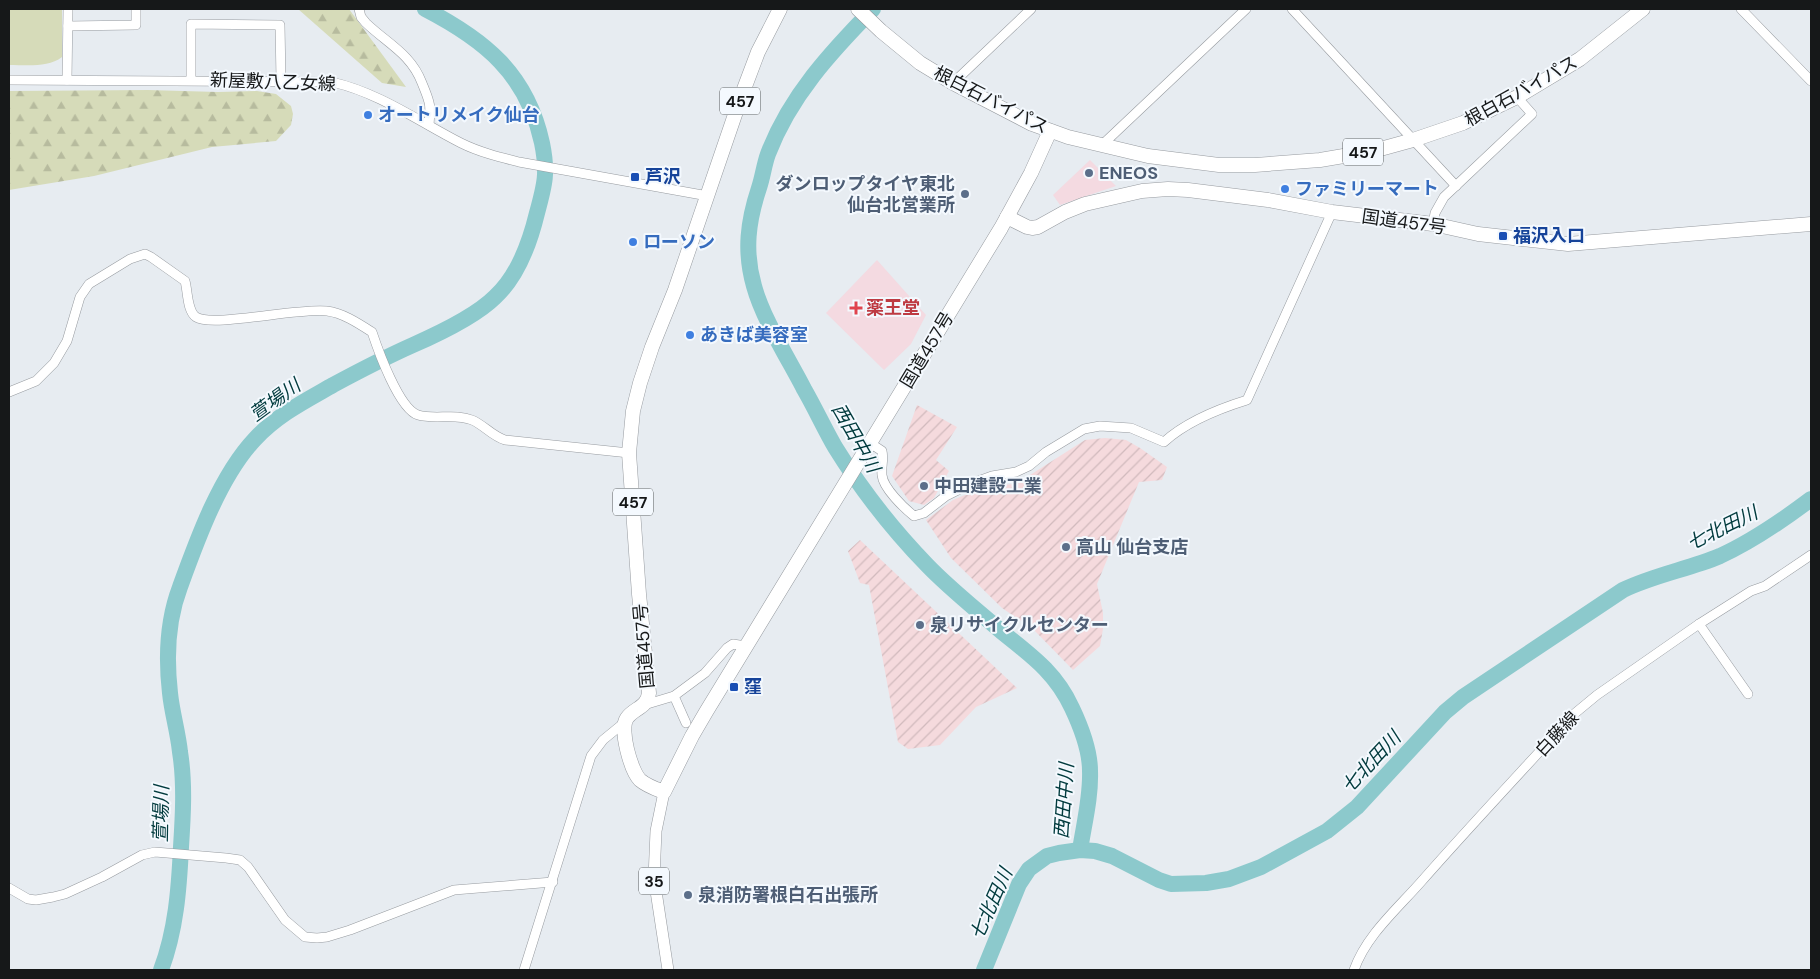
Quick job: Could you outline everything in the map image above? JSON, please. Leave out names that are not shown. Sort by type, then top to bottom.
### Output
[{"type":"highway","name":"国道457号","points":[[625,722],[627,717],[644,705],[649,693],[639,594],[629,453],[633,411],[652,347],[675,290],[758,52],[780,9]]},
{"type":"highway","name":"根白石バイパス","points":[[858,9],[920,63],[953,83],[1032,124],[1050,131],[1148,156],[1185,162],[1255,165],[1320,160],[1373,151],[1463,123],[1517,97],[1580,60],[1643,9]]},
{"type":"highway","name":"国道457号","points":[[664,792],[692,736],[745,646],[1007,217],[1031,173],[1050,131]]},
{"type":"highway","name":"国道457号","points":[[1007,217],[1027,228],[1038,227],[1065,212],[1085,204],[1142,190],[1168,190],[1209,192],[1268,200],[1332,212],[1432,224],[1478,234],[1568,244],[1811,224]]},
{"type":"highway","points":[[625,722],[625,735],[634,772],[646,785],[664,792]]},
{"type":"main road","name":"35","points":[[664,792],[656,831],[654,878],[668,970]]},
{"type":"street","points":[[67,80],[68,9]]},
{"type":"street","points":[[68,26],[136,25],[136,9]]},
{"type":"street","points":[[359,9],[366,23],[412,63],[429,96],[431,105],[429,125]]},
{"type":"street","points":[[953,83],[1031,9]]},
{"type":"street","points":[[1102,145],[1246,9]]},
{"type":"street","points":[[1292,9],[1456,186]]},
{"type":"street","points":[[1741,9],[1811,81]]},
{"type":"street","points":[[191,80],[191,24],[280,25],[281,80]]},
{"type":"street","name":"新屋敷八乙女線","points":[[9,80],[281,80],[332,82],[347,85],[383,100],[475,149],[519,162],[558,170],[708,196]]},
{"type":"street","points":[[1432,224],[1435,213],[1444,197],[1532,114],[1517,97]]},
{"type":"street","points":[[870,443],[882,451],[882,477],[889,489],[904,508],[914,516],[924,514],[946,496],[970,484],[992,476],[1016,472],[1029,466],[1046,452],[1084,429],[1100,426],[1131,428],[1164,442],[1188,424],[1246,400],[1332,212]]},
{"type":"street","points":[[9,392],[36,381],[54,363],[67,340],[80,297],[89,284],[130,259],[145,254],[152,256],[185,282],[191,311],[195,317],[202,320],[234,320],[306,310],[328,311],[347,317],[372,332],[379,353],[398,395],[410,410],[417,415],[461,417],[472,420],[496,437],[505,440],[629,453]]},
{"type":"street","name":"白藤線","points":[[1354,970],[1368,942],[1379,929],[1574,714],[1619,679],[1699,624],[1751,591],[1766,586],[1811,555]]},
{"type":"street","points":[[1699,624],[1748,694]]},
{"type":"street","points":[[644,705],[674,696],[705,673],[727,648],[733,644],[745,646]]},
{"type":"street","points":[[674,696],[686,723]]},
{"type":"street","points":[[524,970],[591,756],[604,740],[625,722]]},
{"type":"street","points":[[9,888],[28,899],[53,898],[102,877],[142,855],[155,852],[240,860],[248,867],[285,920],[305,937],[316,938],[327,937],[350,930],[454,890],[553,882]]},
{"type":"shaded area","name":"ENEOS","points":[[1090,160],[1116,186],[1060,205],[1053,195]]},
{"type":"shaded area","points":[[877,260],[926,315],[911,344],[884,370],[826,313]]},
{"type":"shaded area","points":[[917,405],[957,427],[936,460],[949,471],[934,498],[924,505],[909,501],[892,476]]},
{"type":"shaded area","points":[[1105,438],[1126,440],[1167,467],[1162,480],[1139,482],[1097,584],[1103,613],[1100,646],[1073,670],[1032,628],[1002,608],[951,558],[926,520],[953,500],[986,486],[1016,484],[1085,440]]},
{"type":"shaded area","points":[[860,540],[1017,688],[976,707],[940,745],[908,749],[898,742],[869,585],[860,583],[848,551]]},
{"type":"green space","points":[[9,9],[62,9],[62,57],[56,61],[44,64],[9,65]]},
{"type":"green space","points":[[298,9],[349,9],[406,87],[382,83]]},
{"type":"green space","points":[[9,91],[257,91],[276,94],[291,106],[293,114],[291,125],[276,141],[212,147],[94,176],[9,190]]},
{"type":"waterway","name":"萱場川","points":[[161,970],[170,940],[176,909],[183,811],[182,764],[169,680],[170,626],[172,613],[187,569],[202,529],[220,490],[242,454],[255,439],[292,409],[383,359],[434,336],[487,304],[503,289],[517,269],[527,247],[534,224],[544,186],[545,162],[535,119],[526,97],[514,78],[484,47],[466,33],[425,9]]},
{"type":"waterway","name":"西田中川","points":[[873,9],[827,58],[813,76],[777,133],[765,162],[750,224],[748,248],[754,286],[770,325],[831,440],[855,478],[902,537],[936,574],[1033,657],[1051,675],[1066,696],[1082,731],[1090,763],[1088,801],[1080,850]]},
{"type":"waterway","name":"七北田川","points":[[984,970],[1019,884],[1029,869],[1047,856],[1080,850],[1095,851],[1112,856],[1159,880],[1171,884],[1206,883],[1229,879],[1261,867],[1327,831],[1357,807],[1445,712],[1463,697],[1623,590],[1720,556],[1767,530],[1811,499]]},
{"type":"place","name":"オートリメイク仙台","points":[[368,115]]},
{"type":"place","name":"ENEOS","points":[[1089,173]]},
{"type":"place","name":"芦沢","points":[[635,177]]},
{"type":"place","name":"ファミリーマート","points":[[1285,189]]},
{"type":"place","name":"ダンロップタイヤ東北 仙台北営業所","points":[[965,194]]},
{"type":"place","name":"福沢入口","points":[[1503,236]]},
{"type":"place","name":"ローソン","points":[[633,242]]},
{"type":"place","name":"薬王堂","points":[[856,308]]},
{"type":"place","name":"あきば美容室","points":[[690,335]]},
{"type":"place","name":"中田建設工業","points":[[924,486]]},
{"type":"place","name":"高山 仙台支店","points":[[1066,547]]},
{"type":"place","name":"泉リサイクルセンター","points":[[920,625]]},
{"type":"place","name":"窪","points":[[734,687]]},
{"type":"place","name":"泉消防署根白石出張所","points":[[688,895]]}]
